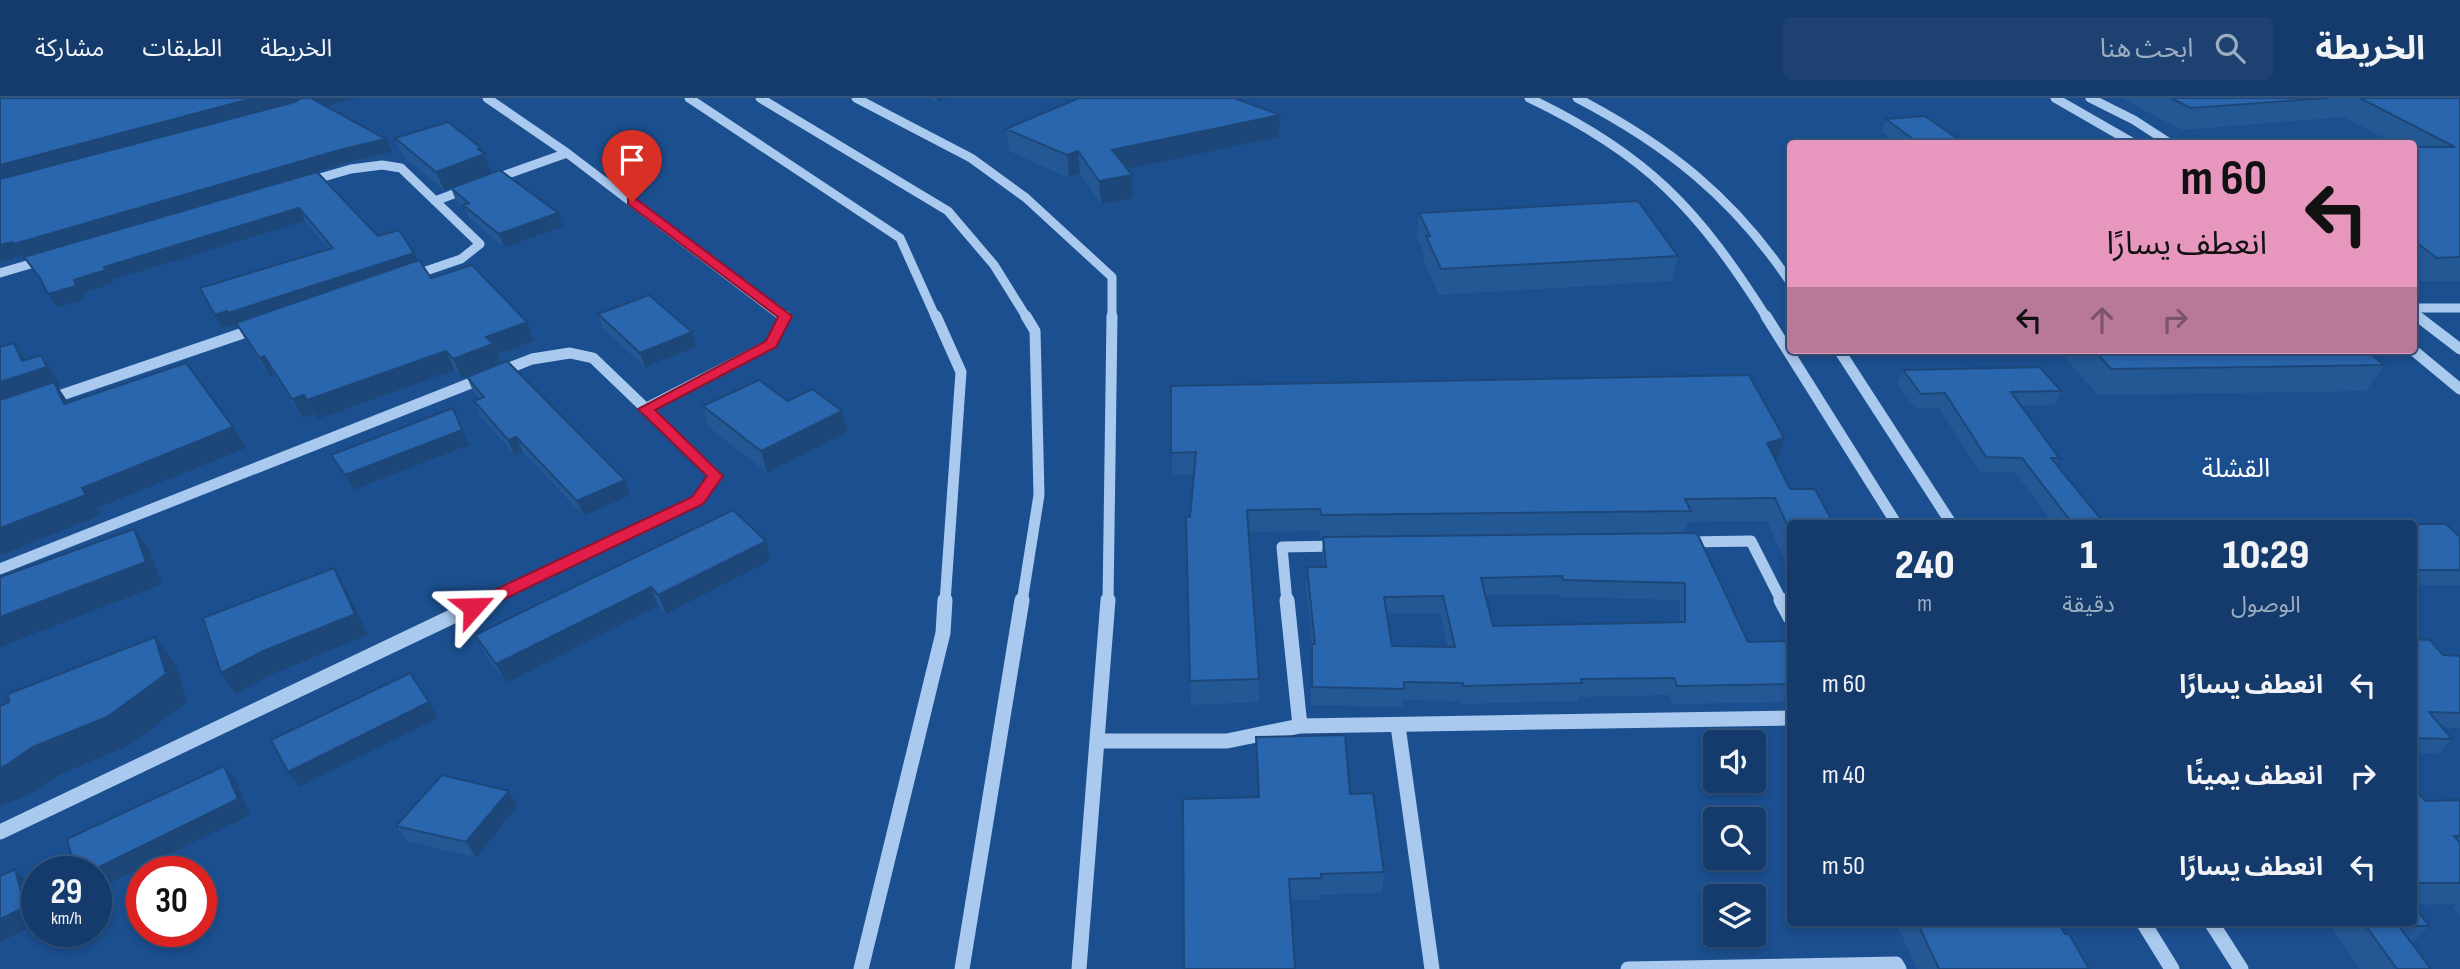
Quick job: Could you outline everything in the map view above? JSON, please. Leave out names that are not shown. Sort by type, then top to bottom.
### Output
[{"type":"street","points":[[487,98],[567,153],[785,316],[771,344],[646,409]]},
{"type":"street","points":[[689,98],[900,238],[961,372],[943,633],[861,969]]},
{"type":"street","points":[[760,98],[948,211],[993,265],[1035,331],[1039,495],[962,969]]},
{"type":"street","points":[[856,98],[971,158],[1026,198],[1112,277],[1108,623],[1079,969]]},
{"type":"street","points":[[1529,98],[1577,121],[1616,146],[1670,189],[1710,233],[1787,348]]},
{"type":"street","points":[[1577,98],[1633,126],[1696,172],[1752,229],[1787,278]]},
{"type":"street","points":[[2055,98],[2128,140]]},
{"type":"street","points":[[2090,98],[2134,120],[2165,140]]},
{"type":"street","points":[[483,183],[567,153]]},
{"type":"street","points":[[299,184],[351,169],[383,165],[401,168],[480,244],[461,259],[396,281]]},
{"type":"street","points":[[435,201],[471,187]]},
{"type":"street","points":[[0,273],[52,258]]},
{"type":"street","points":[[2417,311],[2460,308]]},
{"type":"street","points":[[2417,314],[2460,349]]},
{"type":"street","points":[[40,402],[264,326]]},
{"type":"street","points":[[0,569],[532,359],[570,353],[593,358],[716,476],[697,500],[0,832]]},
{"type":"street","points":[[2417,353],[2460,389]]},
{"type":"street","points":[[1791,354],[1894,520]]},
{"type":"street","points":[[1842,354],[1949,520]]},
{"type":"street","points":[[1668,542],[1751,541],[1787,611]]},
{"type":"street","points":[[1300,726],[1282,547],[1351,546]]},
{"type":"street","points":[[1098,741],[1227,741],[1300,726],[1787,718]]},
{"type":"street","points":[[1398,726],[1432,969]]},
{"type":"street","points":[[2145,926],[2172,969]]},
{"type":"street","points":[[2214,926],[2241,969]]},
{"type":"street","points":[[1628,969],[1896,964],[1899,969]]},
{"type":"building","points":[[0,98],[254,98],[0,165]]},
{"type":"building","points":[[301,98],[311,98],[386,139],[14,244],[12,242],[0,245],[0,179],[295,102]]},
{"type":"building","points":[[1079,98],[1234,98],[1280,115],[1112,150],[1132,175],[1099,181],[1078,151],[1067,155],[1006,129]]},
{"type":"building","points":[[2171,98],[2328,98],[2191,108]]},
{"type":"building","points":[[2360,98],[2460,98],[2460,257],[2437,258],[2417,243],[2417,147],[2455,147]]},
{"type":"building","points":[[1925,116],[1959,140],[1914,140],[1886,119]]},
{"type":"building","points":[[448,122],[485,154],[436,172],[395,138]]},
{"type":"building","points":[[500,170],[558,213],[499,234],[463,205],[469,203],[451,188]]},
{"type":"building","points":[[317,172],[378,236],[399,230],[414,253],[215,315],[200,288],[333,248],[299,208],[104,267],[106,270],[74,280],[76,286],[48,294],[24,257]]},
{"type":"building","points":[[1638,201],[1678,256],[1441,269],[1419,213]]},
{"type":"building","points":[[419,260],[431,278],[472,265],[527,322],[486,337],[493,344],[453,359],[446,351],[307,400],[304,395],[292,399],[264,356],[260,358],[236,323]]},
{"type":"building","points":[[649,295],[692,332],[640,353],[598,314]]},
{"type":"building","points":[[14,343],[22,361],[41,355],[47,367],[0,382],[0,347]]},
{"type":"building","points":[[2098,354],[2371,354],[2384,365],[2111,369]]},
{"type":"building","points":[[507,361],[625,480],[577,501],[516,437],[508,440],[474,401],[484,397],[467,377]]},
{"type":"building","points":[[186,363],[233,427],[82,488],[86,495],[0,528],[0,400],[54,382],[64,404]]},
{"type":"building","points":[[2040,367],[2061,391],[2011,392],[2059,458],[2051,458],[2102,520],[2070,520],[2022,458],[1986,457],[1945,393],[1921,394],[1903,370]]},
{"type":"building","points":[[1749,375],[1784,438],[1767,443],[1790,489],[1815,489],[1831,520],[1787,520],[1787,524],[1775,498],[1685,499],[1691,511],[1321,515],[1320,509],[1247,510],[1259,679],[1190,681],[1186,517],[1190,517],[1196,452],[1171,453],[1171,386]]},
{"type":"building","points":[[759,380],[788,401],[812,389],[842,411],[761,451],[703,406]]},
{"type":"building","points":[[453,408],[462,430],[345,475],[331,455]]},
{"type":"building","points":[[733,510],[766,541],[658,595],[651,587],[496,664],[475,635]]},
{"type":"building","points":[[2417,524],[2446,524],[2460,537],[2460,570],[2417,570]]},
{"type":"building","points":[[134,529],[146,562],[0,617],[0,577]]},
{"type":"building","points":[[1697,533],[1748,642],[1787,641],[1787,684],[1677,686],[1674,678],[1581,679],[1582,683],[1463,686],[1463,683],[1404,682],[1404,689],[1312,687],[1312,644],[1315,644],[1307,567],[1326,567],[1323,537]],"holes":[[[1562,576],[1563,580],[1685,583],[1685,622],[1493,626],[1481,578]],[[1443,596],[1455,647],[1392,646],[1384,597]]]},
{"type":"building","points":[[334,568],[355,614],[261,652],[221,673],[203,618]]},
{"type":"building","points":[[155,637],[166,674],[107,717],[33,747],[0,768],[0,706],[9,702],[8,694]]},
{"type":"building","points":[[2417,639],[2430,640],[2443,655],[2460,656],[2460,713],[2429,712],[2452,739],[2417,738]]},
{"type":"building","points":[[410,673],[429,702],[288,772],[271,740]]},
{"type":"building","points":[[1345,735],[1350,794],[1373,793],[1384,872],[1321,874],[1321,878],[1289,879],[1295,969],[1184,969],[1183,799],[1259,797],[1256,737]]},
{"type":"building","points":[[224,766],[238,799],[112,861],[112,856],[72,856],[67,839]]},
{"type":"building","points":[[442,775],[509,791],[466,842],[396,826]]},
{"type":"building","points":[[2417,791],[2425,801],[2460,801],[2460,836],[2454,836],[2460,843],[2460,883],[2417,883]]},
{"type":"building","points":[[15,869],[21,892],[21,909],[0,919],[0,876]]},
{"type":"building","points":[[2417,910],[2429,926],[2417,926]]},
{"type":"building","points":[[1919,926],[2060,926],[2065,934],[2069,934],[2089,969],[1939,969]]},
{"type":"building","points":[[2366,926],[2399,926],[2431,969],[2397,969]]},
{"type":"district","name":"القشلة","points":[[2236,468]]},
{"type":"route","points":[[473,607],[697,500],[716,476],[646,409],[771,344],[785,316],[632,202]]}]
